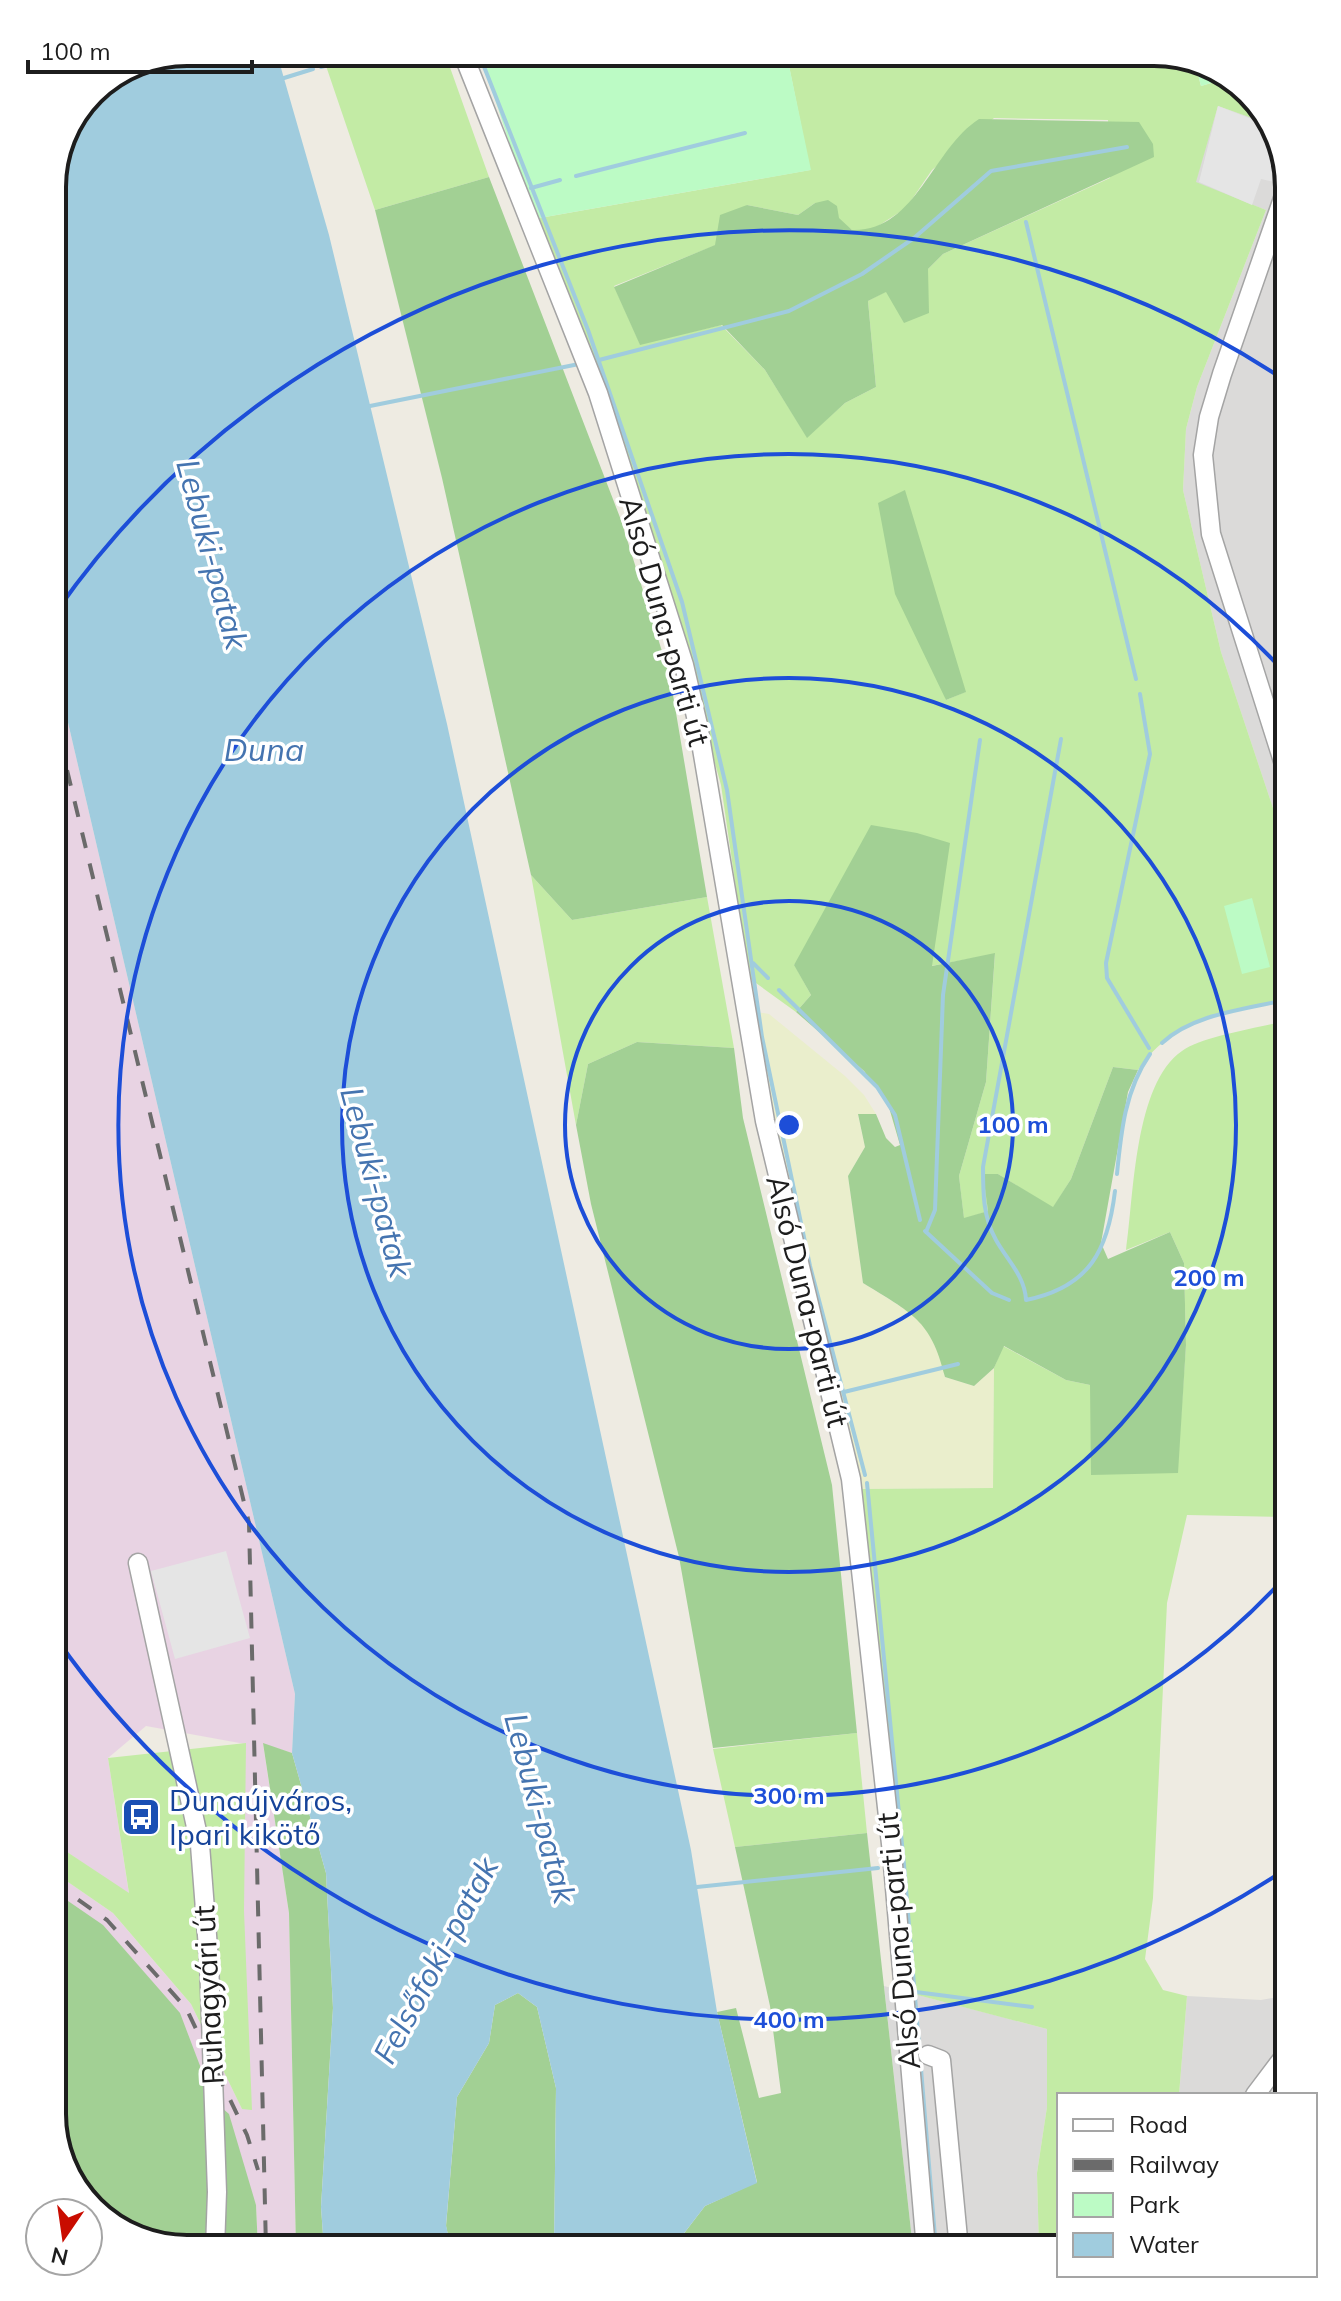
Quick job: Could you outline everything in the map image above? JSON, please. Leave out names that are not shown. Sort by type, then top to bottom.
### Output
[{"type":"street","name":"Alsó Duna-parti út","points":[[468,66],[586,363],[638,517],[698,725],[765,1121],[851,1479],[892,1853],[925,2235]]},
{"type":"street","points":[[1275,221],[1222,374],[1209,417],[1203,455],[1211,534],[1275,736]]},
{"type":"street","name":"Ruhagyári út","points":[[138,1563],[200,1845],[208,1948],[217,2192],[215,2235]]},
{"type":"street","points":[[928,2055],[941,2060],[958,2235]]},
{"type":"street","points":[[1257,2093],[1275,2069]]},
{"type":"shaded area","points":[[1218,106],[1254,119],[1271,156],[1275,187],[1275,814],[1221,652],[1183,490],[1186,429],[1197,387],[1266,210],[1195,183]]},
{"type":"shaded area","points":[[1218,106],[1255,120],[1271,156],[1274,182],[1261,179],[1252,205],[1199,182]]},
{"type":"shaded area","points":[[66,714],[295,1694],[292,1753],[263,1744],[289,1913],[296,2235],[257,2235],[256,2205],[213,2100],[66,1904],[66,1881],[113,1913],[191,2004],[242,2109],[245,1744],[146,1726],[108,1758],[129,1894],[66,1851]]},
{"type":"shaded area","points":[[226,1551],[250,1638],[175,1659],[151,1571]]},
{"type":"shaded area","points":[[884,1986],[1047,2029],[1047,2107],[1037,2173],[1039,2235],[911,2235]]},
{"type":"shaded area","points":[[1187,1996],[1261,2000],[1275,1998],[1275,2093],[1179,2093]]},
{"type":"green space","points":[[326,66],[449,66],[489,177],[375,210]]},
{"type":"green space","points":[[484,66],[789,66],[811,170],[534,219]]},
{"type":"green space","points":[[789,66],[1162,66],[1198,74],[1201,86],[1215,82],[1234,96],[1254,119],[1218,106],[1196,182],[1266,210],[1197,387],[1186,429],[1183,490],[1221,652],[1275,814],[1275,1001],[1225,1013],[1186,1028],[1152,1053],[1138,1070],[1113,1067],[1071,1179],[1053,1208],[998,1174],[984,1174],[988,1211],[964,1219],[959,1176],[986,1082],[995,954],[931,966],[794,964],[811,995],[796,1012],[749,978],[721,785],[652,535],[534,219],[810,170]],"holes":[[[994,118],[1108,120],[1110,178],[943,254],[928,269],[868,301],[876,387],[845,403],[807,437],[765,370],[721,325],[640,344],[614,286],[716,245],[747,205],[798,215],[815,203],[852,230],[872,230],[906,208],[932,170]],[[904,490],[965,692],[946,700]]]},
{"type":"green space","points":[[1198,74],[1215,82],[1201,86]]},
{"type":"green space","points":[[979,119],[1139,122],[1153,144],[1154,157],[943,254],[928,269],[929,313],[904,323],[886,292],[868,301],[876,387],[845,403],[807,438],[765,370],[722,325],[640,345],[614,287],[715,245],[720,215],[747,205],[798,215],[815,203],[828,200],[837,206],[839,218],[852,230],[874,227],[892,218],[908,204],[948,149]]},
{"type":"green space","points":[[489,177],[621,520],[670,677],[707,897],[572,920],[531,875],[442,478],[375,210]]},
{"type":"green space","points":[[905,490],[966,692],[946,700],[895,594],[878,503]]},
{"type":"green space","points":[[871,825],[917,833],[950,843],[932,966],[995,953],[986,1082],[959,1176],[964,1218],[988,1211],[983,1174],[998,1174],[1053,1207],[1071,1179],[1113,1067],[1138,1070],[1128,1092],[1101,1243],[1108,1259],[1170,1232],[1184,1263],[1186,1345],[1178,1473],[1091,1475],[1090,1385],[1066,1380],[1004,1346],[994,1368],[974,1386],[945,1377],[926,1330],[894,1302],[863,1283],[848,1176],[865,1147],[858,1114],[876,1114],[886,1138],[895,1147],[900,1145],[888,1104],[864,1071],[796,1012],[811,995],[794,965]]},
{"type":"green space","points":[[531,875],[572,920],[707,897],[734,1048],[637,1042],[588,1064],[576,1125]]},
{"type":"green space","points":[[1252,898],[1270,967],[1242,974],[1224,906]]},
{"type":"green space","points":[[751,1011],[769,1014],[845,1076],[864,1095],[876,1114],[858,1115],[865,1147],[848,1176],[863,1283],[919,1318],[938,1346],[945,1377],[974,1386],[994,1368],[993,1488],[862,1489],[803,1266]]},
{"type":"green space","points":[[1275,1023],[1275,1517],[1187,1515],[1167,1603],[1153,1898],[1145,1959],[1163,1990],[1187,1996],[1179,2093],[1057,2093],[1057,2235],[1039,2235],[1037,2173],[1047,2107],[1047,2029],[910,1993],[862,1489],[993,1488],[994,1368],[1003,1346],[1066,1380],[1090,1385],[1177,1473],[1186,1345],[1184,1263],[1170,1232],[1126,1250],[1139,1143],[1154,1088],[1166,1067],[1182,1051],[1218,1036]]},
{"type":"green space","points":[[637,1042],[734,1048],[743,1118],[832,1485],[857,1733],[713,1748],[679,1557],[591,1204],[576,1125],[588,1064]]},
{"type":"green space","points":[[857,1733],[867,1833],[735,1847],[713,1749]]},
{"type":"green space","points":[[246,1743],[244,1911],[252,2110],[242,2109],[191,2004],[113,1913],[66,1881],[66,1851],[129,1893],[108,1758]]},
{"type":"green space","points":[[263,1743],[292,1753],[326,1873],[333,2008],[321,2207],[323,2235],[296,2235],[289,1913]]},
{"type":"green space","points":[[867,1833],[911,2235],[683,2235],[705,2206],[757,2182],[717,2012],[736,2008],[759,2098],[781,2093],[770,2006],[735,1847]]},
{"type":"green space","points":[[66,1900],[103,1925],[180,2013],[213,2100],[229,2114],[256,2205],[257,2235],[179,2235],[148,2229],[107,2205],[104,2197],[99,2197],[86,2181],[78,2168],[67,2130]]},
{"type":"green space","points":[[518,1993],[537,2007],[556,2088],[554,2235],[448,2235],[446,2226],[457,2097],[489,2043],[495,2005]]},
{"type":"water","name":"Duna","points":[[280,66],[329,235],[447,724],[691,1850],[717,2012],[757,2183],[705,2206],[683,2235],[554,2235],[556,2088],[537,2007],[518,1993],[495,2005],[489,2043],[457,2097],[446,2225],[448,2235],[323,2235],[321,2207],[333,2008],[326,1873],[292,1753],[295,1694],[66,714],[66,179],[78,133],[91,113],[126,82],[148,72],[171,67]]},
{"type":"waterway","points":[[484,66],[588,330],[682,602],[727,790],[762,1037],[810,1266],[865,1475]]},
{"type":"waterway","points":[[284,78],[313,69]]},
{"type":"waterway","points":[[576,176],[745,133]]},
{"type":"waterway","points":[[599,360],[789,311],[862,274],[914,238],[991,171],[1127,147]]},
{"type":"waterway","points":[[531,188],[560,180]]},
{"type":"waterway","points":[[1026,222],[1136,679]]},
{"type":"waterway","points":[[370,406],[579,364]]},
{"type":"waterway","points":[[1140,694],[1150,754],[1106,963],[1107,978],[1149,1048]]},
{"type":"waterway","points":[[1061,739],[983,1167],[988,1223],[1019,1276],[1026,1300],[1066,1286],[1092,1263],[1107,1231],[1115,1191]]},
{"type":"waterway","points":[[926,1232],[935,1210],[943,995],[980,740]]},
{"type":"waterway","points":[[753,963],[768,978]]},
{"type":"waterway","points":[[779,990],[877,1087],[895,1115],[920,1220]]},
{"type":"waterway","points":[[1162,1043],[1175,1033],[1206,1019],[1275,1002]]},
{"type":"waterway","points":[[1117,1174],[1130,1097],[1150,1054]]},
{"type":"waterway","points":[[925,1231],[992,1293],[1009,1300]]},
{"type":"waterway","points":[[844,1392],[958,1364]]},
{"type":"waterway","points":[[867,1483],[904,1865],[935,2235]]},
{"type":"waterway","points":[[697,1887],[878,1868]]},
{"type":"waterway","points":[[916,1992],[1032,2007]]},
{"type":"railway","points":[[66,766],[249,1523],[266,2235]]},
{"type":"railway","points":[[66,1891],[107,1920],[186,2008],[247,2135],[258,2170]]},
{"type":"place","name":"Dunaújváros, Ipari kikötő","points":[[141,1817]]},
{"type":"water label","name":"Lebuki-patak","points":[[213,554]]},
{"type":"water label","name":"Lebuki-patak","points":[[377,1182]]},
{"type":"water label","name":"Lebuki-patak","points":[[541,1808]]},
{"type":"water label","name":"Felsőfoki-patak","points":[[435,1960]]}]
